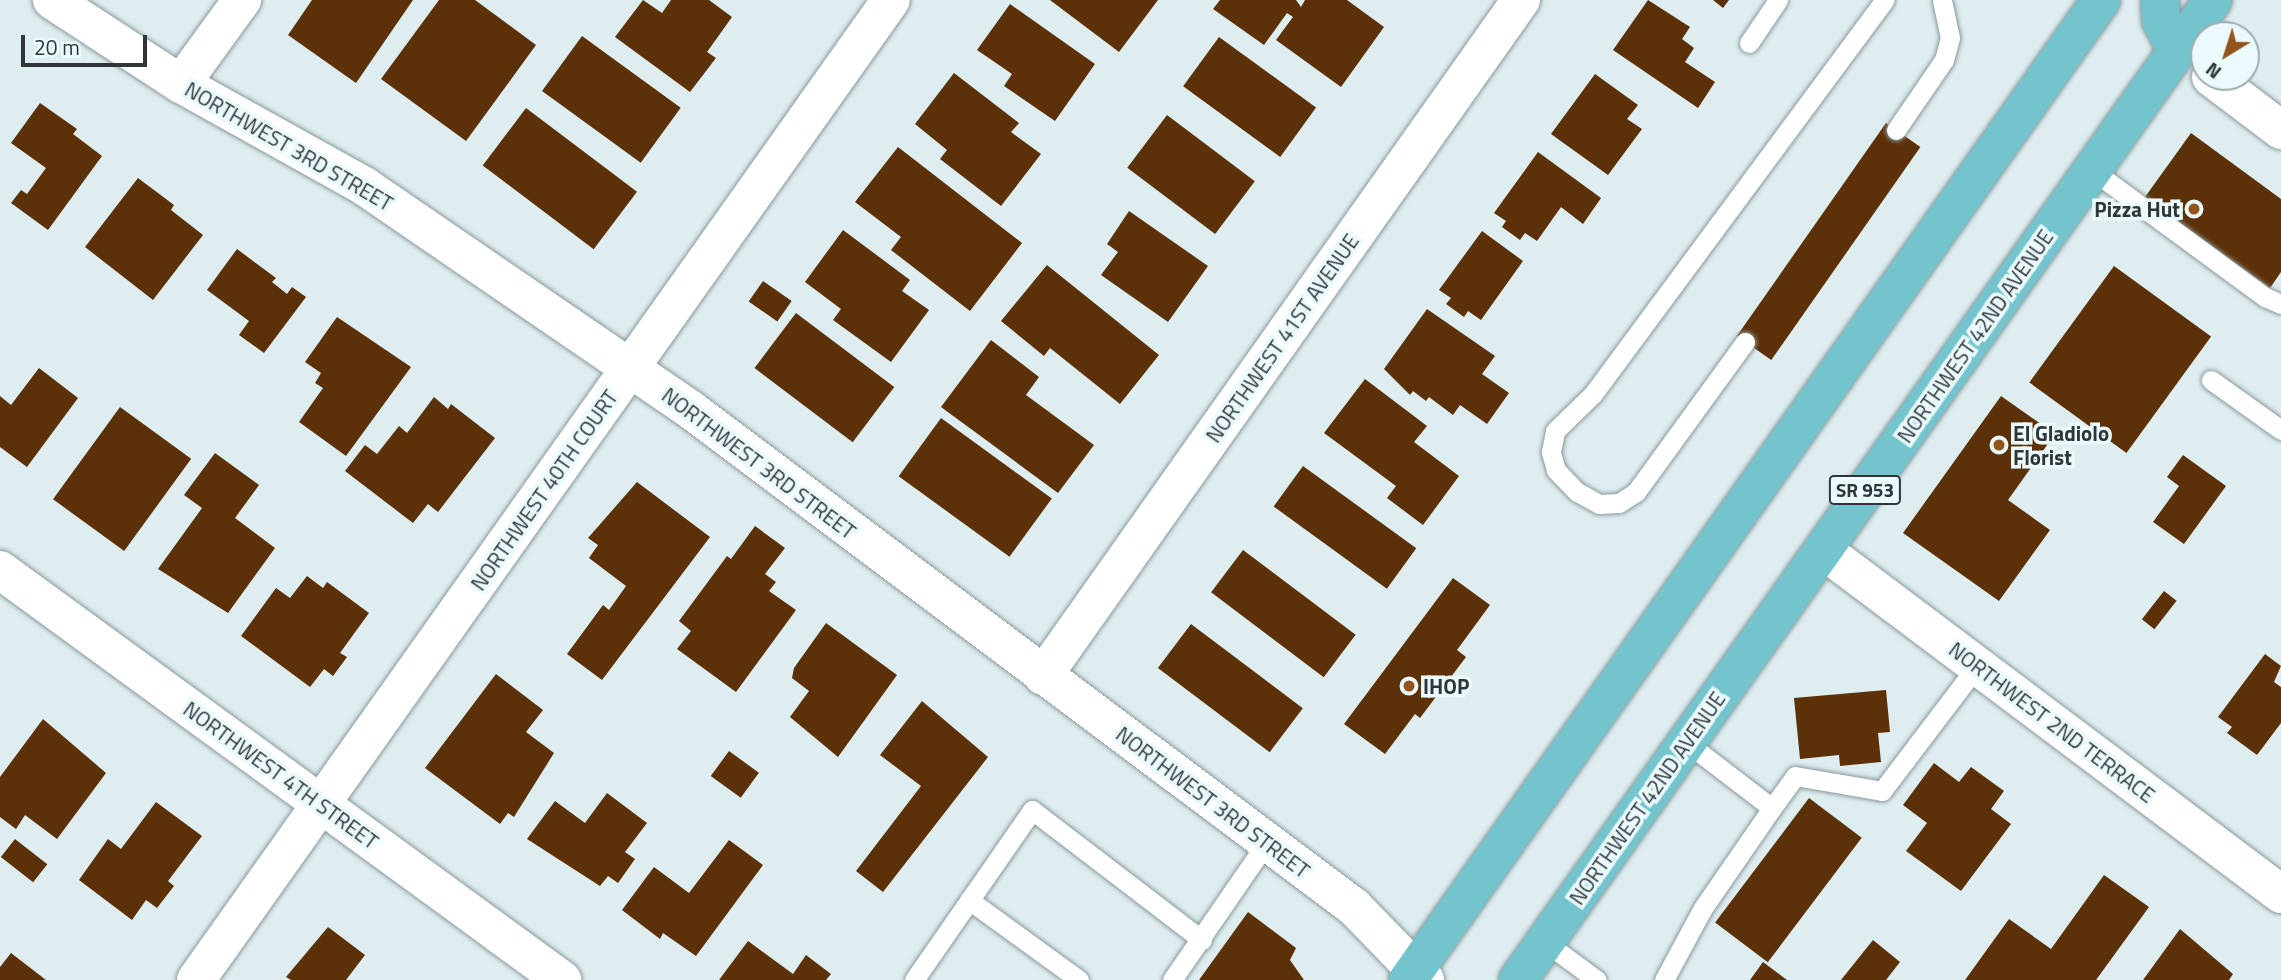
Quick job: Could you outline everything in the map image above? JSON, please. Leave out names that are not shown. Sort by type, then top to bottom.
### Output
[{"type":"main road","points":[[2160,0],[2161,20],[2190,61]]},
{"type":"main road","name":"NORTHWEST 42ND AVENUE","points":[[2205,21],[2213,0]]},
{"type":"main road","points":[[1416,976],[2087,5]]},
{"type":"main road","name":"NORTHWEST 42ND AVENUE","points":[[1518,980],[2092,170],[2190,61]]},
{"type":"street","name":"NORTHWEST 3RD STREET","points":[[52,0],[181,84],[364,186],[691,410],[1042,676],[1373,921],[1416,976]]},
{"type":"street","points":[[181,84],[242,0]]},
{"type":"street","name":"NORTHWEST 40TH COURT","points":[[196,980],[891,0]]},
{"type":"street","name":"NORTHWEST 41ST AVENUE","points":[[1042,676],[1521,0]]},
{"type":"street","points":[[2229,91],[2281,130]]},
{"type":"street","name":"NORTHWEST 2ND TERRACE","points":[[1823,550],[2281,894]]},
{"type":"street","name":"NORTHWEST 4TH STREET","points":[[0,570],[562,980]]},
{"type":"lane","points":[[1749,43],[1778,0]]},
{"type":"lane","points":[[1745,342],[1636,492],[1619,503],[1599,504],[1577,492],[1556,470],[1551,452],[1555,431],[1593,394],[1885,0]]},
{"type":"lane","points":[[1896,130],[1944,60],[1950,38],[1942,0]]},
{"type":"lane","points":[[2092,170],[2265,297],[2281,304]]},
{"type":"lane","points":[[2211,380],[2281,430]]},
{"type":"lane","points":[[1664,980],[1703,908],[1795,776],[1882,791],[1977,666]]},
{"type":"lane","points":[[1686,742],[1772,808]]},
{"type":"lane","points":[[914,980],[1032,810],[1202,940]]},
{"type":"lane","points":[[1172,980],[1267,842]]},
{"type":"lane","points":[[969,900],[1079,980]]},
{"type":"lane","points":[[1545,942],[1597,980]]},
{"type":"building","points":[[312,0],[413,0],[356,83],[288,35]]},
{"type":"building","points":[[439,0],[475,0],[536,45],[466,141],[381,79]]},
{"type":"building","points":[[643,0],[662,13],[671,0],[709,0],[732,17],[707,52],[716,58],[690,92],[615,37]]},
{"type":"building","points":[[1050,0],[1158,0],[1119,52]]},
{"type":"building","points":[[1220,0],[1296,0],[1301,7],[1305,0],[1347,0],[1384,27],[1341,87],[1276,40],[1293,17],[1287,13],[1264,45],[1213,9]]},
{"type":"building","points":[[1648,0],[1690,27],[1682,39],[1694,48],[1685,62],[1715,82],[1698,108],[1613,50]]},
{"type":"building","points":[[1713,0],[1729,0],[1723,8]]},
{"type":"building","points":[[1010,4],[1095,64],[1055,121],[1004,86],[1012,74],[977,50]]},
{"type":"building","points":[[582,36],[681,108],[641,163],[542,91]]},
{"type":"building","points":[[1219,37],[1316,108],[1280,157],[1183,86]]},
{"type":"building","points":[[954,73],[1019,123],[1011,132],[1041,154],[1001,206],[940,159],[947,150],[915,124]]},
{"type":"building","points":[[1595,74],[1638,105],[1627,119],[1642,129],[1608,175],[1551,134]]},
{"type":"building","points":[[40,103],[77,129],[73,134],[102,156],[48,230],[11,203],[21,190],[27,194],[46,168],[11,143]]},
{"type":"building","points":[[526,108],[637,192],[594,249],[483,166]]},
{"type":"building","points":[[1167,115],[1255,181],[1215,234],[1127,168]]},
{"type":"building","points":[[1886,123],[1920,147],[1771,360],[1737,336]]},
{"type":"building","points":[[2191,133],[2281,199],[2281,272],[2270,288],[2145,197]]},
{"type":"building","points":[[898,147],[1022,243],[970,311],[891,250],[901,237],[855,202]]},
{"type":"building","points":[[1538,152],[1601,198],[1583,224],[1561,207],[1537,241],[1525,233],[1520,240],[1502,227],[1506,221],[1494,213]]},
{"type":"building","points":[[138,178],[174,205],[171,210],[203,235],[153,300],[85,247]]},
{"type":"building","points":[[1129,211],[1208,266],[1168,322],[1101,275],[1118,252],[1107,244]]},
{"type":"building","points":[[843,230],[910,280],[902,291],[929,310],[891,362],[833,320],[841,309],[805,282]]},
{"type":"building","points":[[1482,231],[1523,261],[1481,320],[1468,311],[1464,317],[1446,304],[1451,298],[1439,290]]},
{"type":"building","points":[[237,249],[276,278],[272,282],[287,294],[292,287],[306,297],[264,353],[239,335],[249,321],[207,290]]},
{"type":"building","points":[[1047,265],[1159,355],[1120,404],[1050,348],[1044,356],[1001,321]]},
{"type":"building","points":[[2114,266],[2211,337],[2126,453],[2029,382]]},
{"type":"building","points":[[763,281],[792,301],[777,322],[749,301]]},
{"type":"building","points":[[1427,309],[1495,356],[1482,374],[1509,393],[1487,424],[1460,405],[1453,415],[1429,397],[1426,401],[1413,391],[1410,395],[1384,369]]},
{"type":"building","points":[[796,313],[894,387],[853,442],[754,368]]},
{"type":"building","points":[[337,317],[411,367],[346,456],[299,422],[323,388],[315,383],[321,373],[305,362]]},
{"type":"building","points":[[991,340],[1039,377],[1026,395],[1094,445],[1058,493],[941,407]]},
{"type":"building","points":[[39,368],[78,398],[27,467],[0,447],[0,396],[11,405]]},
{"type":"building","points":[[1365,379],[1427,426],[1414,442],[1459,476],[1423,525],[1387,498],[1396,486],[1324,433]]},
{"type":"building","points":[[2001,396],[2055,434],[2008,500],[2050,530],[1999,601],[1903,533]]},
{"type":"building","points":[[434,397],[448,409],[451,404],[495,438],[438,512],[428,504],[413,523],[345,471],[365,445],[377,454],[399,426],[407,433]]},
{"type":"building","points":[[120,407],[191,459],[124,551],[53,499]]},
{"type":"building","points":[[941,418],[1052,499],[1010,557],[899,476]]},
{"type":"building","points":[[215,453],[259,485],[235,518],[275,548],[228,613],[158,569],[202,508],[184,495]]},
{"type":"building","points":[[2183,455],[2226,486],[2184,544],[2153,522],[2179,486],[2167,477]]},
{"type":"building","points":[[1303,466],[1416,548],[1387,589],[1274,506]]},
{"type":"building","points":[[637,482],[710,537],[602,680],[567,654],[603,605],[609,610],[626,586],[589,558],[598,545],[588,538]]},
{"type":"building","points":[[755,526],[785,548],[765,574],[776,582],[769,591],[796,610],[736,692],[677,649],[691,631],[679,621],[727,556],[731,559]]},
{"type":"building","points":[[1243,550],[1356,635],[1324,677],[1211,592]]},
{"type":"building","points":[[307,576],[323,588],[327,582],[369,613],[340,653],[347,657],[333,676],[324,669],[310,687],[241,636],[276,588],[290,598]]},
{"type":"building","name":"IHOP","points":[[1453,578],[1490,605],[1457,650],[1466,657],[1420,718],[1415,714],[1385,754],[1344,724]]},
{"type":"building","points":[[2164,591],[2177,601],[2154,629],[2142,619]]},
{"type":"building","points":[[826,623],[897,675],[838,757],[790,717],[809,691],[792,678],[794,668]]},
{"type":"building","points":[[1191,624],[1303,708],[1270,752],[1158,668]]},
{"type":"building","points":[[2265,654],[2281,666],[2274,682],[2281,687],[2281,723],[2257,755],[2227,733],[2232,727],[2218,717]]},
{"type":"building","points":[[496,674],[543,710],[526,732],[554,753],[514,817],[508,813],[500,824],[425,768]]},
{"type":"building","points":[[1886,690],[1890,732],[1878,733],[1881,762],[1840,766],[1839,755],[1800,759],[1794,698]]},
{"type":"building","points":[[922,701],[988,757],[883,892],[856,871],[921,786],[880,755]]},
{"type":"building","points":[[43,719],[106,773],[57,839],[25,815],[16,829],[0,817],[0,777]]},
{"type":"building","points":[[729,751],[759,773],[741,798],[711,776]]},
{"type":"building","points":[[1934,763],[1959,782],[1971,767],[2004,791],[1991,809],[2011,824],[1961,891],[1906,851],[1927,823],[1903,805]]},
{"type":"building","points":[[607,793],[647,823],[625,852],[635,859],[618,883],[608,876],[600,886],[527,839],[555,801],[585,823]]},
{"type":"building","points":[[1809,798],[1862,838],[1768,962],[1715,923]]},
{"type":"building","points":[[156,802],[202,836],[168,881],[174,886],[157,908],[146,900],[132,920],[79,880],[108,839],[121,849]]},
{"type":"building","points":[[15,839],[47,864],[33,882],[1,857]]},
{"type":"building","points":[[729,840],[763,865],[696,956],[663,933],[660,939],[622,910],[654,867],[689,893]]},
{"type":"building","points":[[2104,875],[2149,907],[2096,980],[1965,980],[2009,919],[2051,949]]},
{"type":"building","points":[[1248,912],[1296,948],[1290,960],[1304,980],[1199,980]]},
{"type":"building","points":[[328,927],[365,955],[346,980],[291,980],[286,977]]},
{"type":"building","points":[[2180,929],[2233,974],[2229,980],[2143,980]]},
{"type":"building","points":[[1873,940],[1900,962],[1886,980],[1841,980]]},
{"type":"building","points":[[748,941],[793,974],[806,955],[831,974],[826,980],[719,980]]},
{"type":"building","points":[[11,953],[46,980],[0,980],[0,967]]},
{"type":"building","points":[[1763,962],[1787,980],[1750,980]]},
{"type":"place","name":"Pizza Hut","points":[[2194,209]]},
{"type":"place","name":"El Gladiolo Florist","points":[[1999,445]]},
{"type":"place","name":"IHOP","points":[[1409,686]]}]
